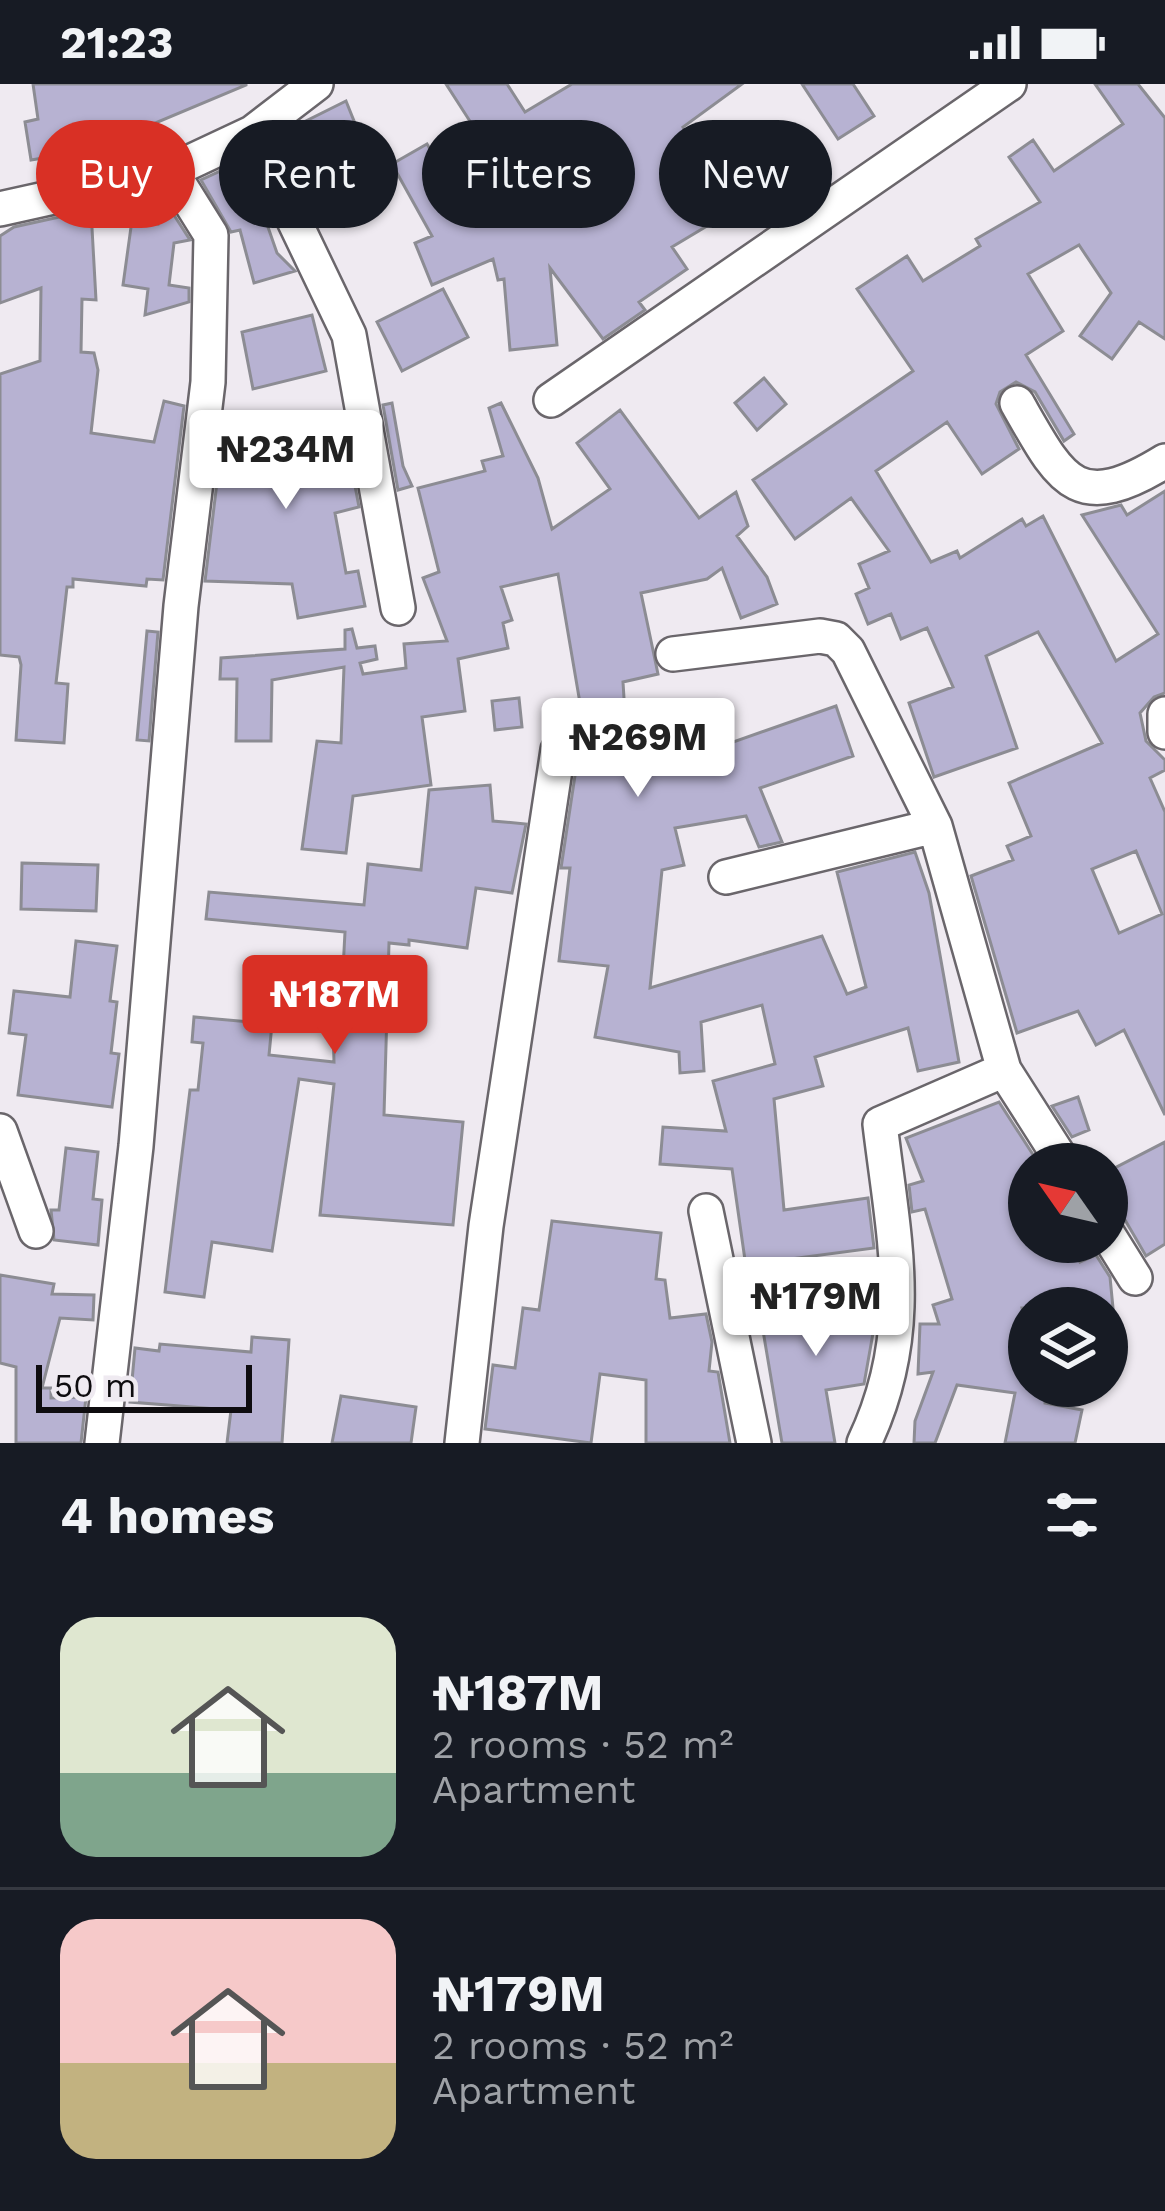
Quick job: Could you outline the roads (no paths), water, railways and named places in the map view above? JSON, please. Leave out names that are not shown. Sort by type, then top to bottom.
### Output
[{"type":"street","points":[[270,120],[316,84]]},
{"type":"street","points":[[551,400],[1009,84]]},
{"type":"street","points":[[0,209],[36,201]]},
{"type":"street","points":[[101,1443],[136,1147],[181,606],[208,382],[211,235],[195,209]]},
{"type":"street","points":[[297,228],[349,335],[398,608]]},
{"type":"street","points":[[1017,403],[1048,458],[1069,480],[1096,488],[1125,486],[1165,461]]},
{"type":"street","points":[[673,655],[820,636],[836,639],[848,651],[935,826],[1004,1070],[1051,1143]]},
{"type":"street","points":[[1165,715],[1165,732]]},
{"type":"street","points":[[462,1443],[487,1226],[558,750]]},
{"type":"street","points":[[725,877],[935,826]]},
{"type":"street","points":[[864,1443],[887,1394],[902,1294],[880,1124],[1004,1070]]},
{"type":"street","points":[[0,1131],[36,1231]]},
{"type":"street","points":[[706,1211],[754,1443]]},
{"type":"street","points":[[1126,1263],[1136,1278]]}]
